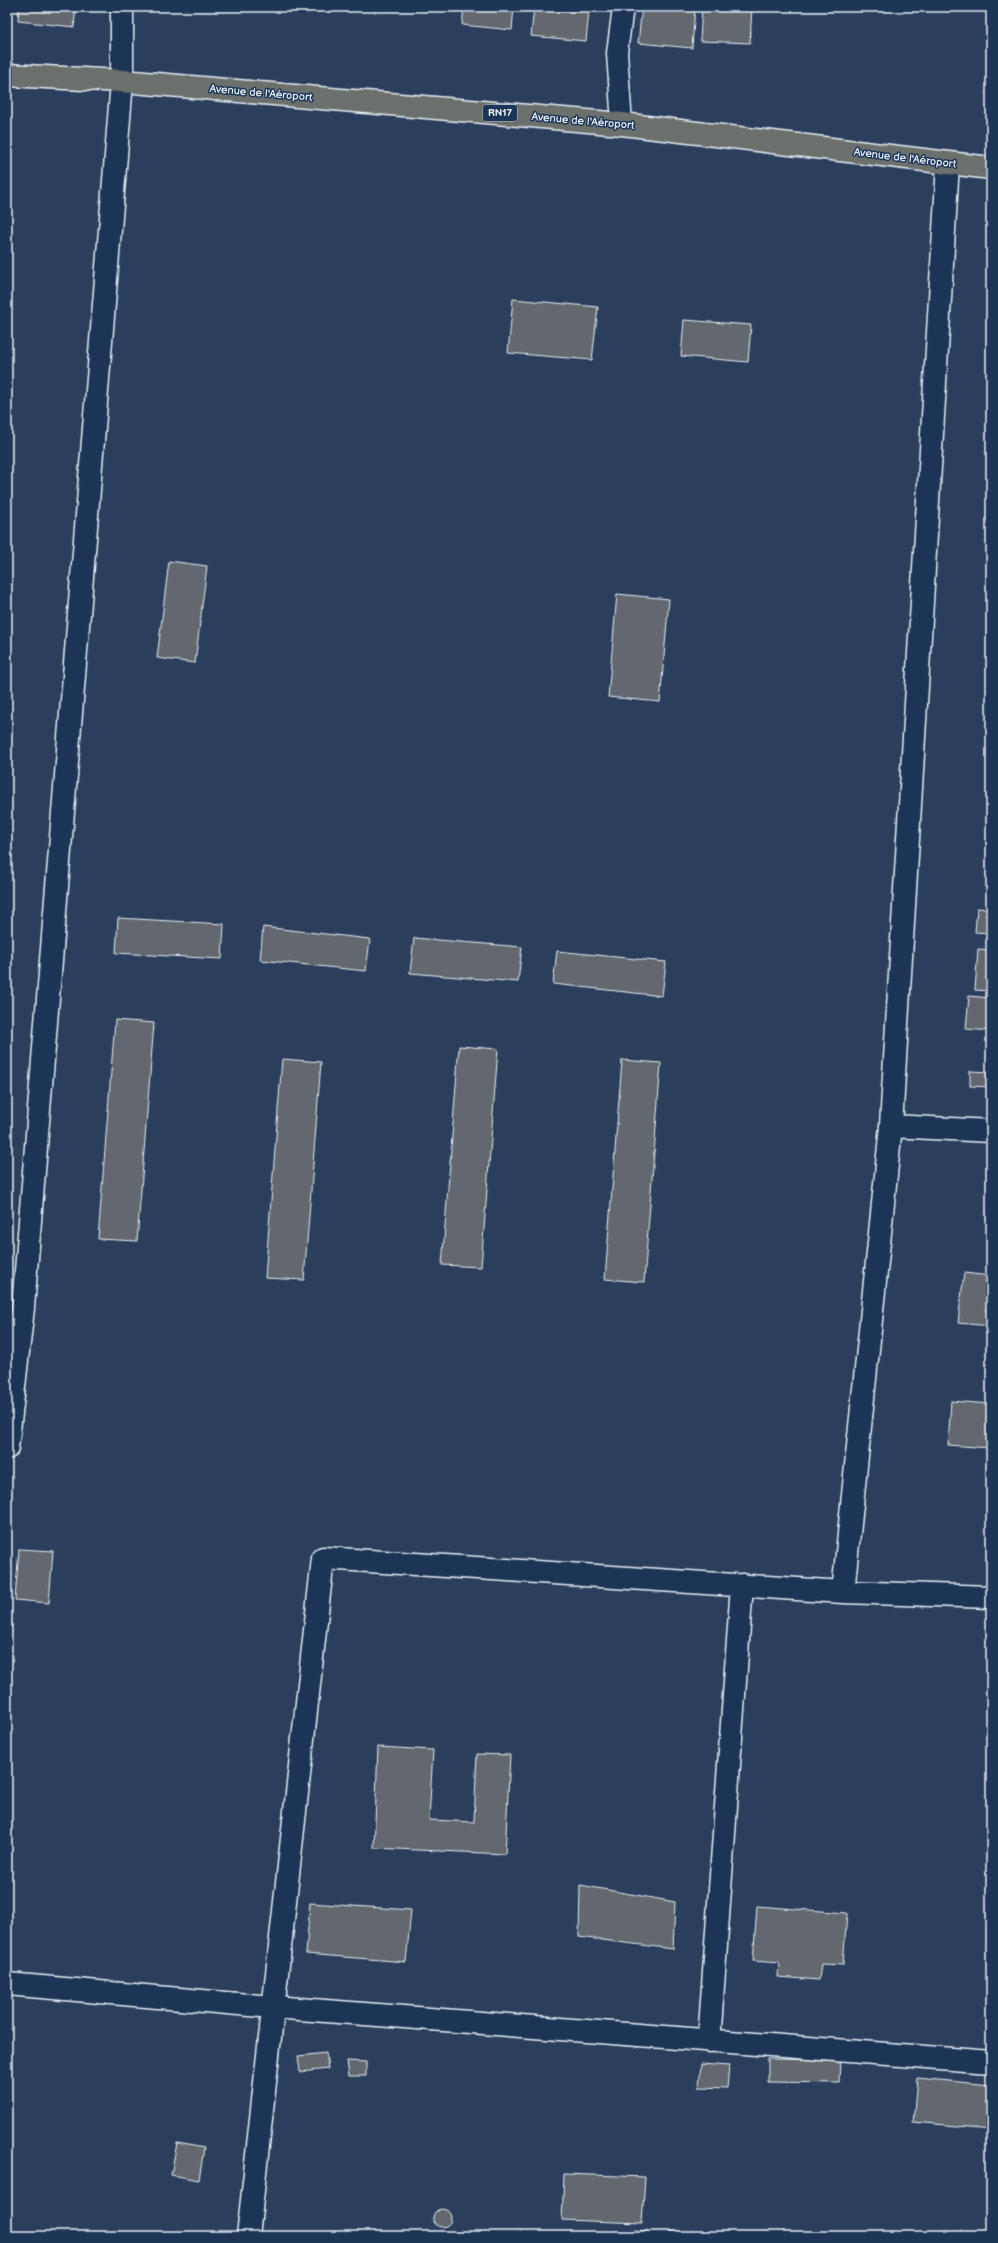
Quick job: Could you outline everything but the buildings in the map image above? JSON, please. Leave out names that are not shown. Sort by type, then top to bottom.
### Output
[{"type":"main road","name":"Avenue de l'Aéroport","points":[[7,75],[122,81],[622,124],[991,168]]},
{"type":"street","points":[[7,1448],[15,1308],[122,81],[122,7]]},
{"type":"street","points":[[843,1592],[892,1126],[948,163]]},
{"type":"street","points":[[892,1126],[991,1131]]},
{"type":"street","points":[[248,2236],[323,1558],[843,1592],[991,1597]]},
{"type":"street","points":[[709,2041],[742,1585]]},
{"type":"street","points":[[7,1984],[273,2007],[991,2062]]},
{"type":"lane","points":[[622,124],[617,53],[623,7]]}]
